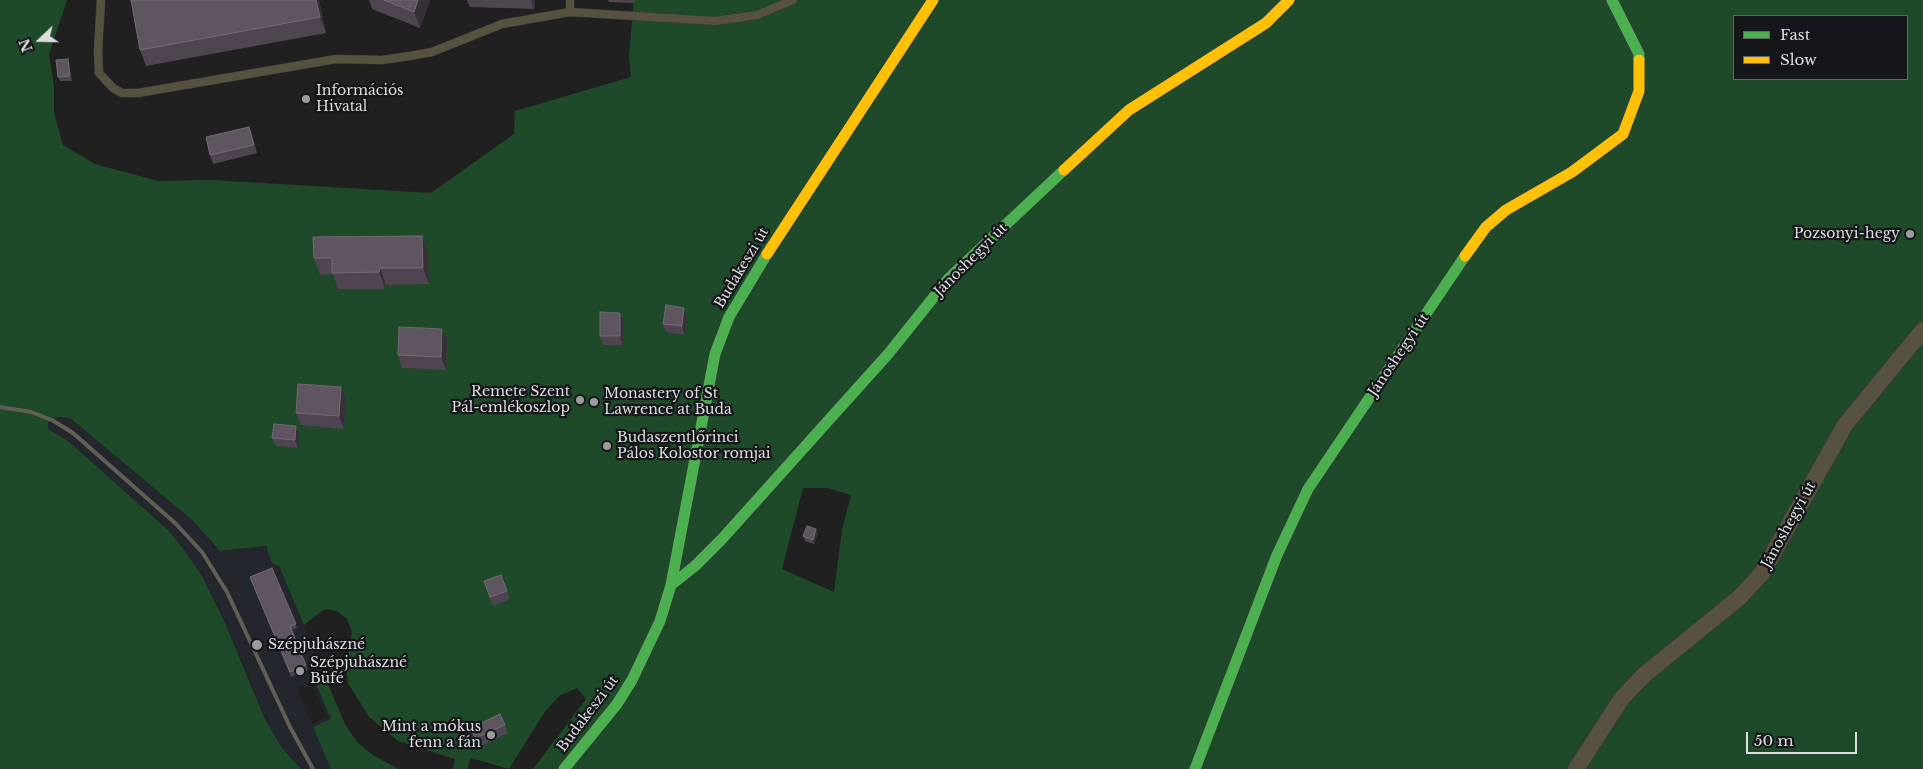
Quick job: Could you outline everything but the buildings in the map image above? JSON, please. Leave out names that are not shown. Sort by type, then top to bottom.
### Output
[{"type":"street","name":"Budakeszi út","points":[[564,769],[617,704],[632,680],[660,621],[671,586],[677,558],[711,372],[729,317],[747,284],[933,0]]},
{"type":"street","name":"Jánoshegyi út","points":[[671,586],[695,566],[722,539],[889,353],[955,272],[1129,110],[1266,23],[1290,0]]},
{"type":"street","name":"Jánoshegyi út","points":[[1196,769],[1277,555],[1308,489],[1469,250],[1486,227],[1506,210],[1572,172],[1624,134],[1639,91],[1639,54],[1612,0]]},
{"type":"street","name":"Jánoshegyi út","points":[[1576,769],[1622,698],[1644,675],[1740,597],[1762,573],[1846,424],[1923,330]]},
{"type":"street","points":[[677,558],[695,566]]},
{"type":"lane","points":[[101,0],[98,51],[100,74],[113,88],[122,93],[138,93],[336,59],[382,60],[410,56],[432,52],[502,24],[570,12],[715,21],[757,15],[793,0]]},
{"type":"lane","points":[[570,0],[570,12]]},
{"type":"shaded area","points":[[57,417],[70,418],[192,520],[220,551],[266,546],[272,562],[279,565],[325,677],[315,682],[331,719],[329,765],[331,769],[301,769],[282,748],[265,719],[250,679],[202,576],[169,531],[68,441],[47,429],[48,423]],"holes":[[[311,681],[327,717],[313,724],[297,688]]]},
{"type":"green space","points":[[0,0],[67,0],[49,54],[54,86],[54,113],[63,145],[95,164],[158,181],[211,180],[431,193],[514,134],[515,111],[631,77],[629,56],[634,0],[1923,0],[1923,769],[533,769],[586,699],[577,688],[559,696],[544,713],[509,769],[471,758],[467,769],[453,769],[455,759],[398,741],[369,717],[348,683],[346,665],[352,632],[347,619],[338,612],[328,609],[322,611],[304,625],[279,566],[272,563],[266,546],[220,551],[192,520],[70,418],[57,417],[48,423],[48,429],[68,441],[169,531],[185,551],[202,576],[225,623],[265,719],[282,748],[301,769],[0,769]],"holes":[[[803,488],[827,488],[851,495],[842,530],[834,592],[782,569]]]},
{"type":"green space","points":[[325,677],[345,724],[357,742],[374,756],[399,769],[331,769],[313,727],[331,719],[315,682]]},
{"type":"railway","points":[[0,407],[31,412],[52,420],[73,433],[175,523],[202,552],[227,592],[290,727],[313,769]]},
{"type":"traffic: fast","points":[[1612,0],[1639,54],[1639,60]]},
{"type":"traffic: fast","points":[[671,585],[695,566],[722,539],[889,353],[949,278],[1064,170]]},
{"type":"traffic: fast","points":[[564,769],[617,704],[632,680],[660,621],[671,585],[715,354],[729,317],[767,254]]},
{"type":"traffic: fast","points":[[1195,769],[1277,555],[1308,489],[1465,256]]},
{"type":"traffic: slow","points":[[767,254],[933,0]]},
{"type":"traffic: slow","points":[[1064,170],[1129,110],[1266,23],[1289,0]]},
{"type":"traffic: slow","points":[[1465,256],[1486,227],[1506,210],[1572,172],[1623,134],[1639,91],[1639,60]]},
{"type":"place","name":"Információs Hivatal","points":[[306,99]]},
{"type":"place","name":"Pozsonyi-hegy","points":[[1910,234]]},
{"type":"place","name":"Remete Szent Pál-emlékoszlop","points":[[580,400]]},
{"type":"place","name":"Monastery of St Lawrence at Buda","points":[[594,402]]},
{"type":"place","name":"Budaszentlőrinci Pálos Kolostor romjai","points":[[607,446]]},
{"type":"place","name":"Szépjuhászné","points":[[257,645]]},
{"type":"place","name":"Szépjuhászné Büfé","points":[[300,671]]},
{"type":"place","name":"Mint a mókus fenn a fán","points":[[491,735]]}]
